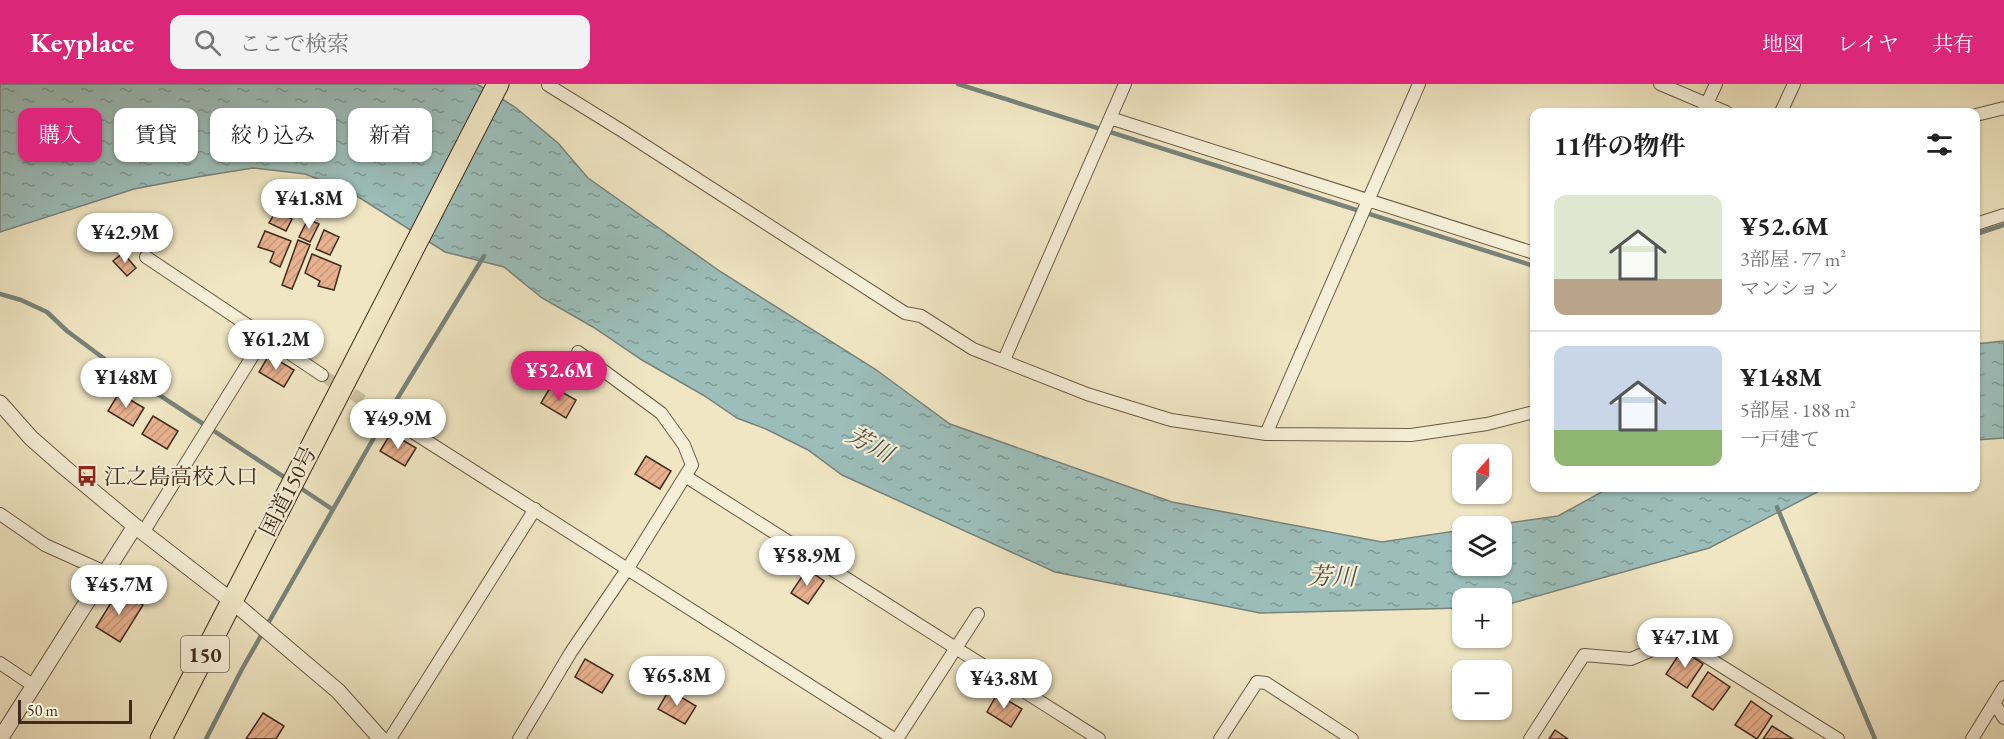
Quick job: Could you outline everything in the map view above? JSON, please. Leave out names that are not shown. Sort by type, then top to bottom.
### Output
[{"type":"highway","name":"国道150号","points":[[161,739],[498,84]]},
{"type":"street","points":[[1004,360],[1125,84]]},
{"type":"street","points":[[1266,434],[1419,84]]},
{"type":"street","points":[[1660,84],[1705,108],[1716,84]]},
{"type":"street","points":[[1783,108],[1794,84]]},
{"type":"street","points":[[548,85],[905,313],[921,316],[973,348],[1087,394],[1171,420],[1266,434],[1411,435],[1487,424],[1530,413]]},
{"type":"street","points":[[1980,115],[2004,108]]},
{"type":"street","points":[[1110,120],[1530,252]]},
{"type":"street","points":[[1980,223],[2004,215]]},
{"type":"street","points":[[146,257],[322,375]]},
{"type":"street","points":[[0,739],[107,573],[139,529],[265,336]]},
{"type":"street","points":[[520,739],[571,652],[628,568],[692,465],[684,445],[661,413],[578,352]]},
{"type":"street","points":[[0,404],[31,438],[338,691],[381,739]]},
{"type":"street","points":[[378,410],[895,739],[978,614]]},
{"type":"street","points":[[685,476],[1099,739]]},
{"type":"street","points":[[390,739],[535,509]]},
{"type":"street","points":[[0,514],[45,545],[107,573]]},
{"type":"street","points":[[1530,739],[1584,655],[1630,659],[1678,639],[1838,739]]},
{"type":"street","points":[[0,663],[34,686]]},
{"type":"street","points":[[1220,739],[1257,682],[1266,683],[1352,739]]},
{"type":"street","points":[[1972,739],[2004,687]]},
{"type":"street","points":[[1994,703],[2004,718]]},
{"type":"water","name":"芳川","points":[[0,84],[477,84],[515,107],[558,143],[588,178],[721,272],[875,369],[950,424],[1172,502],[1382,542],[1452,532],[1452,576],[1512,576],[1512,522],[1558,516],[1602,492],[1817,492],[1709,548],[1512,603],[1512,588],[1452,588],[1452,608],[1260,613],[1055,572],[842,475],[808,450],[766,429],[737,418],[703,395],[642,360],[593,327],[542,298],[504,267],[445,252],[349,191],[305,174],[253,168],[134,189],[0,232]]},
{"type":"water","points":[[2004,341],[2004,438],[1980,440],[1980,344]]},
{"type":"building","points":[[276,211],[292,219],[286,231],[269,223]]},
{"type":"building","points":[[308,219],[319,224],[310,242],[299,237]]},
{"type":"building","points":[[324,230],[339,237],[330,255],[316,249]]},
{"type":"building","points":[[265,231],[291,241],[280,267],[270,262],[274,252],[258,247]]},
{"type":"building","points":[[298,240],[310,245],[292,289],[282,285]]},
{"type":"building","points":[[123,253],[136,268],[127,276],[113,261]]},
{"type":"building","points":[[312,254],[341,266],[334,290],[318,286],[320,281],[305,273]]},
{"type":"building","points":[[269,355],[294,370],[284,387],[259,372]]},
{"type":"building","points":[[551,386],[576,400],[566,418],[541,403]]},
{"type":"building","points":[[119,393],[144,408],[133,426],[108,411]]},
{"type":"building","points":[[153,416],[178,431],[167,449],[142,434]]},
{"type":"building","points":[[391,433],[416,448],[405,466],[380,451]]},
{"type":"building","points":[[646,456],[671,471],[660,489],[635,474]]},
{"type":"building","points":[[807,569],[824,581],[808,604],[791,593]]},
{"type":"building","points":[[119,590],[143,605],[120,642],[96,627]]},
{"type":"building","points":[[1682,650],[1703,664],[1687,688],[1666,674]]},
{"type":"building","points":[[585,659],[613,675],[602,693],[575,677]]},
{"type":"building","points":[[1708,672],[1730,687],[1713,710],[1692,696]]},
{"type":"building","points":[[669,690],[696,706],[685,724],[658,709]]},
{"type":"building","points":[[997,694],[1022,709],[1011,727],[987,712]]},
{"type":"building","points":[[1751,701],[1772,716],[1757,739],[1735,725]]},
{"type":"building","points":[[263,713],[284,726],[276,739],[246,739]]},
{"type":"building","points":[[1772,726],[1793,739],[1763,739]]},
{"type":"building","points":[[1555,730],[1568,739],[1549,739]]},
{"type":"waterway","points":[[958,84],[1530,265]]},
{"type":"waterway","points":[[1980,233],[2004,225]]},
{"type":"waterway","points":[[394,404],[484,256]]},
{"type":"waterway","points":[[0,294],[21,300],[47,312],[67,331],[106,360],[287,479]]},
{"type":"waterway","points":[[206,739],[242,669],[380,427]]},
{"type":"waterway","points":[[296,485],[332,509]]},
{"type":"waterway","points":[[1777,507],[1875,739]]},
{"type":"tunnel","points":[[322,375],[378,410]]},
{"type":"place","name":"江之島高校入口","points":[[87,476]]}]
